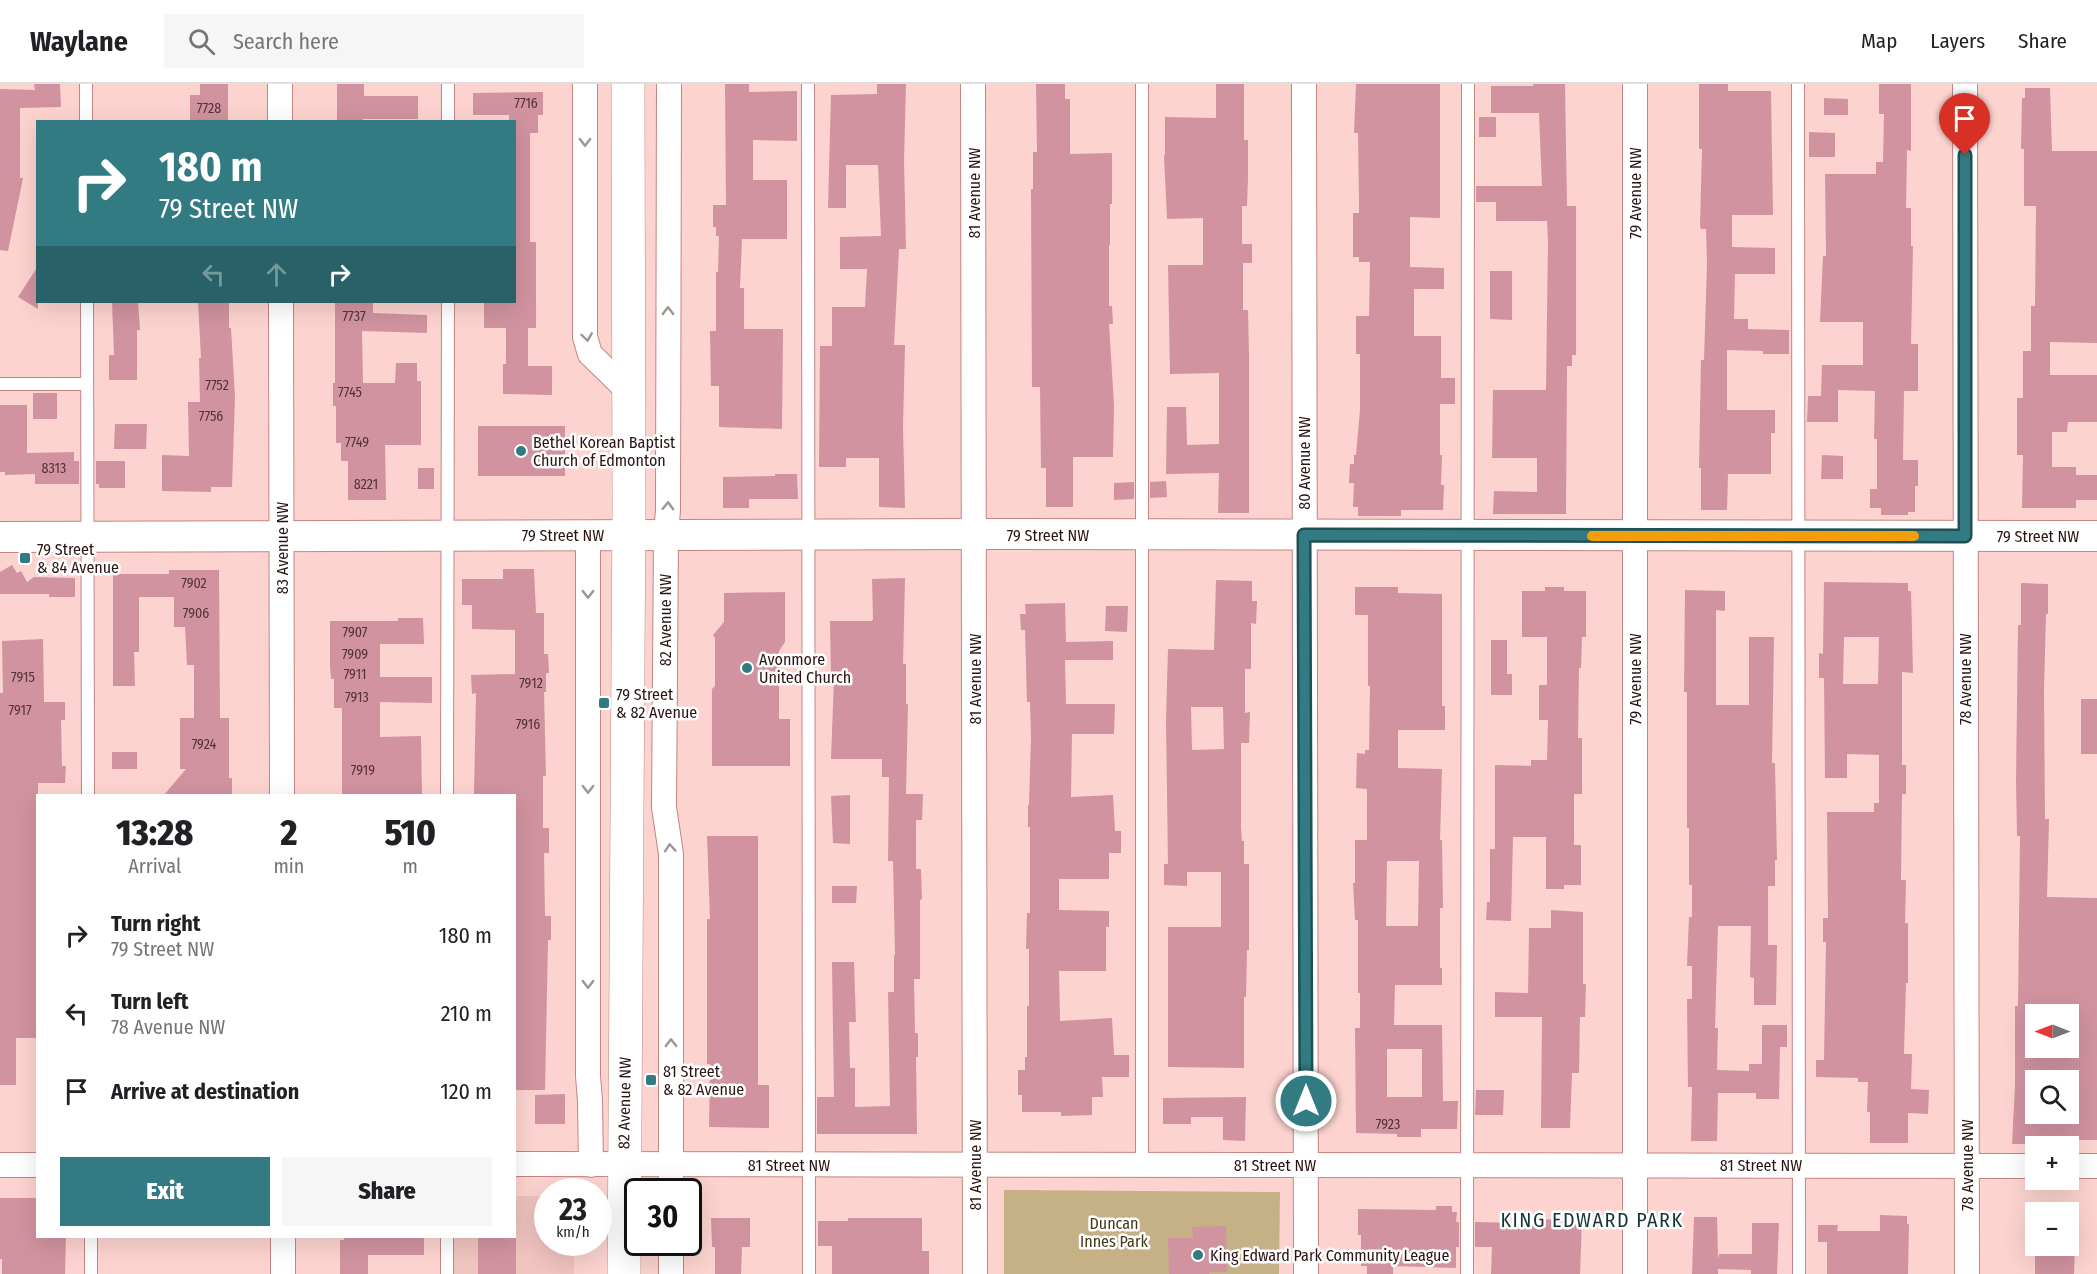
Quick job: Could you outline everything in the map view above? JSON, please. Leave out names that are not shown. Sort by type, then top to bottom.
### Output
[{"type":"main road","name":"82 Avenue NW","points":[[624,1274],[629,392],[628,84]]},
{"type":"street","points":[[280,84],[280,120]]},
{"type":"street","points":[[585,84],[585,337],[590,354],[629,392]]},
{"type":"street","name":"82 Avenue NW","points":[[669,84],[668,510],[664,807],[671,854],[671,1178]]},
{"type":"street","name":"81 Avenue NW","points":[[973,84],[975,1274]]},
{"type":"street","name":"80 Avenue NW","points":[[1304,84],[1306,1274]]},
{"type":"street","name":"79 Avenue NW","points":[[1635,84],[1635,1274]]},
{"type":"street","name":"78 Avenue NW","points":[[1965,84],[1967,1274]]},
{"type":"street","name":"83 Avenue NW","points":[[281,303],[282,794]]},
{"type":"street","name":"79 Street NW","points":[[0,537],[975,534],[2097,536]]},
{"type":"street","name":"82 Avenue NW","points":[[588,536],[588,1076],[591,1165]]},
{"type":"street","name":"81 Street NW","points":[[516,1164],[2025,1166]]},
{"type":"street","points":[[0,1165],[36,1165]]},
{"type":"street","points":[[2079,1166],[2097,1166]]},
{"type":"street","points":[[283,1238],[284,1274]]},
{"type":"street","points":[[671,1256],[671,1274]]},
{"type":"lane","points":[[86,84],[86,120]]},
{"type":"lane","points":[[448,84],[448,120]]},
{"type":"lane","points":[[807,84],[809,1274]]},
{"type":"lane","points":[[1142,84],[1142,1165]]},
{"type":"lane","points":[[1467,1274],[1468,84]]},
{"type":"lane","points":[[1798,84],[1799,1274]]},
{"type":"lane","points":[[87,303],[88,794]]},
{"type":"lane","points":[[447,794],[448,303]]},
{"type":"lane","points":[[0,384],[87,384]]},
{"type":"lane","points":[[90,1238],[90,1274]]},
{"type":"lane","points":[[447,1238],[447,1274]]},
{"type":"shaded area","points":[[516,1196],[534,1196],[534,1256],[574,1256],[574,1274],[454,1274],[454,1238],[516,1238]]},
{"type":"green space","name":"Duncan Innes Park","points":[[1004,1190],[1280,1192],[1279,1274],[1004,1274]]},
{"type":"building","points":[[34,84],[60,84],[61,107],[20,108],[20,178],[23,178],[8,251],[0,250],[0,89],[35,90]]},
{"type":"building","points":[[200,84],[228,84],[228,120],[190,120],[190,95],[200,95]]},
{"type":"building","points":[[337,84],[364,84],[364,96],[418,96],[418,119],[337,120]]},
{"type":"building","points":[[725,84],[749,84],[749,92],[797,91],[797,141],[753,140],[753,180],[787,180],[787,239],[742,239],[740,288],[744,288],[744,329],[783,329],[782,429],[719,427],[719,386],[711,386],[710,331],[716,331],[716,272],[718,272],[719,236],[716,236],[716,227],[713,227],[713,205],[726,205]]},
{"type":"building","points":[[877,84],[906,84],[904,160],[906,249],[899,249],[894,345],[905,345],[903,427],[905,508],[879,507],[879,458],[846,458],[846,467],[819,467],[820,346],[832,346],[832,307],[865,307],[867,269],[840,269],[840,237],[881,236],[878,165],[846,165],[846,208],[828,208],[831,95],[877,94]]},
{"type":"building","points":[[1036,84],[1065,84],[1065,99],[1070,99],[1070,154],[1112,153],[1109,306],[1112,306],[1113,324],[1109,324],[1114,405],[1113,457],[1073,457],[1073,507],[1046,507],[1046,468],[1041,468],[1040,387],[1032,387],[1031,189],[1033,189],[1033,152],[1037,152]]},
{"type":"building","points":[[1216,84],[1244,84],[1244,140],[1248,140],[1248,179],[1247,206],[1242,206],[1242,244],[1252,244],[1252,263],[1243,263],[1243,310],[1248,310],[1249,513],[1218,513],[1219,473],[1166,474],[1167,407],[1186,407],[1187,445],[1219,444],[1219,373],[1170,374],[1168,265],[1203,265],[1203,218],[1167,219],[1164,155],[1165,117],[1216,118]]},
{"type":"building","points":[[1356,84],[1440,84],[1440,218],[1410,217],[1410,267],[1444,268],[1444,289],[1414,289],[1414,336],[1441,336],[1441,378],[1455,378],[1455,404],[1440,404],[1443,510],[1401,510],[1401,516],[1358,516],[1358,507],[1353,507],[1354,483],[1349,483],[1350,464],[1354,464],[1354,455],[1356,455],[1360,410],[1360,354],[1356,354],[1356,316],[1369,316],[1370,262],[1359,262],[1359,257],[1353,257],[1353,213],[1359,213],[1358,133],[1354,133]]},
{"type":"building","points":[[1533,84],[1565,84],[1567,206],[1576,206],[1576,355],[1572,355],[1572,366],[1567,366],[1566,514],[1493,514],[1494,491],[1537,492],[1537,458],[1492,458],[1493,390],[1546,390],[1547,221],[1496,221],[1496,202],[1476,202],[1476,186],[1542,186],[1539,113],[1491,113],[1491,86],[1533,86]]},
{"type":"building","points":[[1699,84],[1728,84],[1728,91],[1771,91],[1773,215],[1732,215],[1732,247],[1775,248],[1775,274],[1735,274],[1734,319],[1748,319],[1748,329],[1789,330],[1789,354],[1727,350],[1727,410],[1775,410],[1775,433],[1771,433],[1771,474],[1728,474],[1727,510],[1701,510],[1701,468],[1699,468],[1701,360],[1704,360],[1707,263],[1706,229],[1701,229],[1700,226],[1702,149],[1699,149]]},
{"type":"building","points":[[1879,84],[1911,84],[1911,151],[1907,150],[1906,208],[1911,208],[1911,246],[1913,246],[1911,344],[1918,344],[1918,391],[1904,391],[1903,460],[1918,460],[1918,486],[1915,486],[1915,512],[1908,512],[1908,515],[1881,515],[1881,508],[1870,508],[1870,489],[1877,489],[1877,439],[1874,439],[1875,391],[1838,390],[1838,422],[1807,422],[1808,396],[1821,396],[1822,365],[1863,365],[1863,322],[1820,322],[1823,256],[1826,256],[1825,174],[1876,174],[1876,162],[1883,162],[1884,114],[1879,114]]},
{"type":"building","points":[[2025,88],[2050,88],[2052,151],[2097,151],[2097,343],[2050,342],[2050,375],[2097,375],[2097,422],[2068,422],[2067,432],[2052,432],[2052,467],[2076,467],[2076,475],[2097,475],[2097,500],[2076,500],[2076,508],[2022,508],[2023,455],[2017,455],[2017,398],[2023,398],[2023,351],[2031,351],[2031,306],[2035,306],[2036,206],[2024,206],[2024,149],[2021,149],[2022,98],[2025,98]]},
{"type":"building","points":[[543,92],[543,115],[538,115],[538,133],[530,133],[530,242],[536,242],[536,328],[528,328],[528,366],[552,366],[552,395],[503,394],[506,328],[484,328],[484,303],[516,303],[516,120],[509,120],[509,115],[473,115],[473,93]]},
{"type":"building","points":[[1824,98],[1848,99],[1848,115],[1824,115]]},
{"type":"building","points":[[1479,117],[1496,117],[1496,137],[1479,137]]},
{"type":"building","points":[[1809,132],[1835,133],[1835,157],[1809,157]]},
{"type":"building","points":[[36,269],[38,309],[18,297]]},
{"type":"building","points":[[1490,271],[1512,271],[1512,320],[1490,319]]},
{"type":"building","points":[[112,303],[138,303],[140,330],[137,330],[137,380],[109,380],[109,355],[114,355]]},
{"type":"building","points":[[198,303],[229,303],[235,397],[232,487],[211,487],[211,492],[162,491],[162,455],[189,456],[188,402],[200,402],[199,358],[201,358]]},
{"type":"building","points":[[335,303],[373,303],[373,313],[427,315],[427,333],[362,331],[363,383],[395,383],[396,363],[417,363],[417,381],[421,381],[421,445],[385,445],[386,500],[348,500],[348,461],[341,461],[341,443],[336,443],[336,406],[333,406],[333,383],[335,383]]},
{"type":"building","points":[[33,393],[57,393],[57,419],[33,419]]},
{"type":"building","points":[[0,405],[27,405],[27,453],[74,452],[74,461],[79,461],[79,484],[35,484],[35,474],[5,475],[5,472],[0,472]]},
{"type":"building","points":[[115,424],[147,424],[146,449],[114,449]]},
{"type":"building","name":"Bethel Korean Baptist Church of Edmonton","points":[[478,426],[565,426],[565,476],[478,476]]},
{"type":"building","points":[[1822,455],[1843,456],[1843,479],[1821,479]]},
{"type":"building","points":[[96,461],[125,461],[125,488],[99,488],[99,484],[96,484]]},
{"type":"building","points":[[418,468],[434,468],[434,489],[418,489]]},
{"type":"building","points":[[775,474],[797,474],[798,499],[749,499],[749,508],[723,508],[723,477],[775,476]]},
{"type":"building","points":[[1166,481],[1167,497],[1150,498],[1150,482]]},
{"type":"building","points":[[1134,482],[1134,499],[1114,500],[1114,483]]},
{"type":"building","points":[[12,565],[17,573],[21,571],[27,582],[34,577],[75,578],[75,597],[49,597],[49,594],[0,594],[0,572]]},
{"type":"building","points":[[503,569],[534,569],[536,613],[544,613],[544,654],[548,654],[549,673],[546,673],[546,692],[544,692],[546,776],[543,776],[543,828],[549,828],[549,853],[544,853],[545,916],[551,916],[551,940],[548,940],[545,1090],[516,1090],[516,794],[474,794],[476,693],[472,694],[471,675],[515,674],[515,630],[472,629],[472,605],[462,605],[462,579],[503,579]]},
{"type":"building","points":[[169,570],[219,570],[220,718],[229,718],[229,778],[232,778],[232,794],[165,794],[186,769],[180,769],[180,718],[194,718],[194,665],[187,665],[185,627],[174,627],[174,597],[139,597],[139,652],[134,652],[135,686],[113,686],[113,574],[169,574]]},
{"type":"building","points":[[905,578],[903,664],[906,664],[906,704],[908,704],[906,794],[923,794],[922,820],[916,820],[916,869],[921,869],[922,899],[920,900],[920,979],[914,979],[915,1033],[918,1033],[917,1134],[817,1134],[817,1097],[834,1097],[832,962],[854,962],[856,1022],[849,1022],[850,1068],[855,1068],[855,1107],[890,1106],[888,992],[894,992],[895,955],[893,861],[888,861],[889,777],[882,777],[882,759],[831,759],[834,678],[831,678],[830,621],[873,620],[872,579]]},
{"type":"building","points":[[1216,580],[1252,581],[1252,601],[1257,601],[1256,624],[1251,623],[1251,669],[1245,669],[1245,713],[1250,712],[1249,743],[1241,743],[1241,828],[1242,841],[1244,841],[1244,864],[1249,864],[1249,950],[1247,950],[1246,997],[1244,997],[1244,1068],[1168,1067],[1168,927],[1221,927],[1221,872],[1187,872],[1187,886],[1164,885],[1164,864],[1168,864],[1166,720],[1168,649],[1214,650]],"holes":[[[1191,707],[1223,707],[1224,749],[1192,750]]]},
{"type":"building","points":[[1824,582],[1908,583],[1908,591],[1911,591],[1913,673],[1902,672],[1902,765],[1906,765],[1906,794],[1902,794],[1901,880],[1906,880],[1905,923],[1908,923],[1908,983],[1906,983],[1904,1054],[1912,1054],[1911,1089],[1929,1090],[1928,1114],[1908,1113],[1908,1143],[1870,1143],[1870,1112],[1867,1112],[1868,1082],[1858,1082],[1858,1078],[1816,1077],[1816,1060],[1824,1060],[1826,942],[1823,942],[1823,918],[1828,918],[1827,812],[1874,812],[1874,803],[1879,803],[1879,755],[1847,754],[1847,778],[1825,778],[1824,678],[1819,678],[1819,653],[1823,654]],"holes":[[[1844,637],[1879,637],[1878,684],[1843,684]]]},
{"type":"building","points":[[2021,583],[2048,584],[2044,691],[2045,819],[2049,819],[2047,897],[2097,898],[2097,1140],[2079,1140],[2079,1136],[2025,1136],[2025,1144],[2012,1144],[2015,1006],[2018,1006],[2020,836],[2017,836],[2016,781],[2018,625],[2021,625]]},
{"type":"building","points":[[1355,587],[1398,587],[1398,593],[1442,594],[1442,706],[1445,706],[1445,730],[1398,730],[1398,768],[1442,769],[1440,840],[1442,840],[1443,908],[1440,908],[1440,968],[1442,968],[1442,985],[1395,985],[1394,1025],[1442,1025],[1443,1101],[1458,1101],[1457,1129],[1421,1129],[1421,1137],[1356,1133],[1355,1028],[1360,1028],[1360,993],[1358,993],[1358,920],[1355,920],[1353,883],[1355,883],[1355,840],[1367,840],[1367,789],[1356,788],[1357,753],[1365,754],[1365,750],[1369,750],[1370,686],[1368,686],[1368,615],[1355,615]],"holes":[[[1387,861],[1419,861],[1418,926],[1386,926]],[[1387,1049],[1422,1049],[1422,1097],[1387,1097]]]},
{"type":"building","points":[[1545,587],[1564,587],[1564,591],[1586,591],[1586,637],[1582,637],[1581,668],[1579,668],[1578,738],[1582,738],[1582,794],[1574,794],[1574,845],[1581,845],[1581,885],[1564,885],[1564,889],[1546,889],[1546,837],[1513,837],[1511,921],[1486,920],[1487,902],[1490,902],[1490,849],[1495,849],[1495,765],[1531,766],[1531,760],[1547,760],[1548,720],[1539,720],[1539,685],[1547,685],[1547,637],[1522,637],[1522,591],[1545,591]]},
{"type":"building","points":[[1685,590],[1725,591],[1725,611],[1716,610],[1716,705],[1749,705],[1749,637],[1774,637],[1772,763],[1775,763],[1777,860],[1775,860],[1775,886],[1768,886],[1768,945],[1777,945],[1776,1005],[1754,1005],[1754,978],[1750,977],[1751,926],[1718,926],[1715,1028],[1718,1028],[1717,1070],[1749,1071],[1749,1064],[1762,1064],[1762,1025],[1787,1025],[1787,1047],[1780,1047],[1779,1099],[1756,1099],[1756,1093],[1718,1093],[1717,1141],[1691,1141],[1692,1087],[1688,1087],[1687,999],[1692,999],[1692,966],[1687,966],[1689,917],[1692,917],[1692,885],[1689,885],[1689,828],[1687,828],[1687,692],[1684,692]]},
{"type":"building","name":"Avonmore United Church","points":[[785,592],[785,642],[779,651],[779,719],[790,719],[790,766],[712,766],[712,689],[715,686],[715,638],[713,635],[724,622],[724,593]]},
{"type":"building","points":[[1065,603],[1066,642],[1113,641],[1113,660],[1065,660],[1066,704],[1115,704],[1114,734],[1072,734],[1071,797],[1113,795],[1115,831],[1121,831],[1121,853],[1109,853],[1109,879],[1059,879],[1059,910],[1109,911],[1109,927],[1106,927],[1106,971],[1059,971],[1060,1021],[1112,1018],[1114,1055],[1129,1055],[1129,1077],[1102,1077],[1103,1097],[1092,1097],[1092,1115],[1061,1116],[1061,1112],[1022,1112],[1022,1095],[1018,1095],[1018,1070],[1025,1070],[1025,1057],[1027,1057],[1027,1006],[1029,1006],[1029,949],[1026,949],[1027,913],[1030,913],[1028,805],[1031,737],[1030,702],[1027,702],[1025,630],[1021,630],[1020,614],[1026,614],[1025,604]]},
{"type":"building","points":[[1106,606],[1128,606],[1127,632],[1105,631]]},
{"type":"building","points":[[398,618],[423,618],[424,644],[380,644],[380,677],[432,677],[432,703],[380,702],[380,737],[421,736],[422,794],[342,794],[342,708],[334,708],[334,679],[331,679],[330,666],[330,621],[398,621]]},
{"type":"building","points":[[43,639],[44,702],[65,702],[65,720],[61,720],[62,766],[66,766],[65,783],[38,783],[38,794],[36,794],[36,1038],[16,1038],[16,1085],[0,1085],[2,641]]},
{"type":"building","points":[[1491,640],[1507,640],[1507,674],[1512,674],[1512,695],[1491,695]]},
{"type":"building","points":[[2081,699],[2097,699],[2097,754],[2081,754]]},
{"type":"building","points":[[112,752],[137,752],[137,769],[112,769]]},
{"type":"building","points":[[850,795],[850,844],[833,843],[831,796]]},
{"type":"building","points":[[707,836],[758,836],[758,1085],[769,1085],[769,1128],[709,1127],[707,919],[710,919]]},
{"type":"building","points":[[832,886],[857,886],[856,903],[832,903]]},
{"type":"building","points":[[1551,910],[1583,912],[1585,1017],[1580,1017],[1579,1073],[1572,1073],[1570,1128],[1541,1128],[1542,1017],[1495,1017],[1495,992],[1528,993],[1529,928],[1551,928]]},
{"type":"building","points":[[1476,1090],[1504,1090],[1503,1115],[1475,1115]]},
{"type":"building","points":[[565,1094],[565,1124],[535,1124],[535,1095]]},
{"type":"building","points":[[1246,1097],[1245,1141],[1223,1140],[1223,1117],[1191,1117],[1191,1124],[1163,1124],[1163,1098]]},
{"type":"building","points":[[0,1198],[36,1198],[36,1238],[66,1238],[65,1274],[2,1274],[2,1259],[0,1259]]},
{"type":"building","points":[[1436,1206],[1452,1206],[1452,1212],[1457,1212],[1459,1247],[1456,1247],[1456,1268],[1393,1266],[1393,1274],[1367,1274],[1367,1266],[1361,1266],[1358,1209],[1436,1210]]},
{"type":"building","points":[[1880,1215],[1907,1216],[1907,1224],[1909,1224],[1908,1274],[1827,1274],[1827,1242],[1818,1242],[1818,1225],[1838,1225],[1837,1231],[1880,1231]]},
{"type":"building","points":[[1694,1217],[1717,1217],[1718,1259],[1719,1254],[1752,1254],[1752,1223],[1779,1223],[1777,1274],[1751,1274],[1751,1270],[1718,1269],[1718,1274],[1692,1274]]},
{"type":"building","points":[[711,1218],[750,1218],[750,1247],[742,1247],[741,1274],[715,1274],[715,1247],[712,1247]]},
{"type":"building","points":[[848,1218],[922,1218],[922,1251],[929,1251],[929,1274],[832,1274],[832,1246],[818,1246],[818,1221],[848,1221]]},
{"type":"building","points":[[1533,1219],[1582,1220],[1580,1274],[1491,1274],[1492,1247],[1475,1247],[1475,1222],[1533,1223]]},
{"type":"building","name":"King Edward Park Community League","points":[[1226,1226],[1227,1272],[1169,1274],[1168,1238],[1193,1238],[1192,1227]]},
{"type":"building","points":[[344,1238],[424,1238],[424,1255],[368,1255],[368,1274],[340,1274],[340,1240]]},
{"type":"building","points":[[478,1238],[516,1238],[516,1274],[478,1274]]},
{"type":"building","points":[[2035,1256],[2075,1256],[2074,1274],[2035,1274]]},
{"type":"slow traffic","points":[[1592,536],[1914,536]]},
{"type":"place","name":"Bethel Korean Baptist Church of Edmonton","points":[[521,451]]},
{"type":"place","name":"79 Street & 84 Avenue","points":[[25,558]]},
{"type":"place","name":"Avonmore United Church","points":[[747,668]]},
{"type":"place","name":"79 Street & 82 Avenue","points":[[604,703]]},
{"type":"place","name":"81 Street & 82 Avenue","points":[[651,1080]]},
{"type":"place","name":"King Edward Park Community League","points":[[1198,1255]]},
{"type":"district","name":"KING EDWARD PARK","points":[[1592,1220]]},
{"type":"route","points":[[1306,1101],[1304,535],[1965,536],[1965,155]]}]
